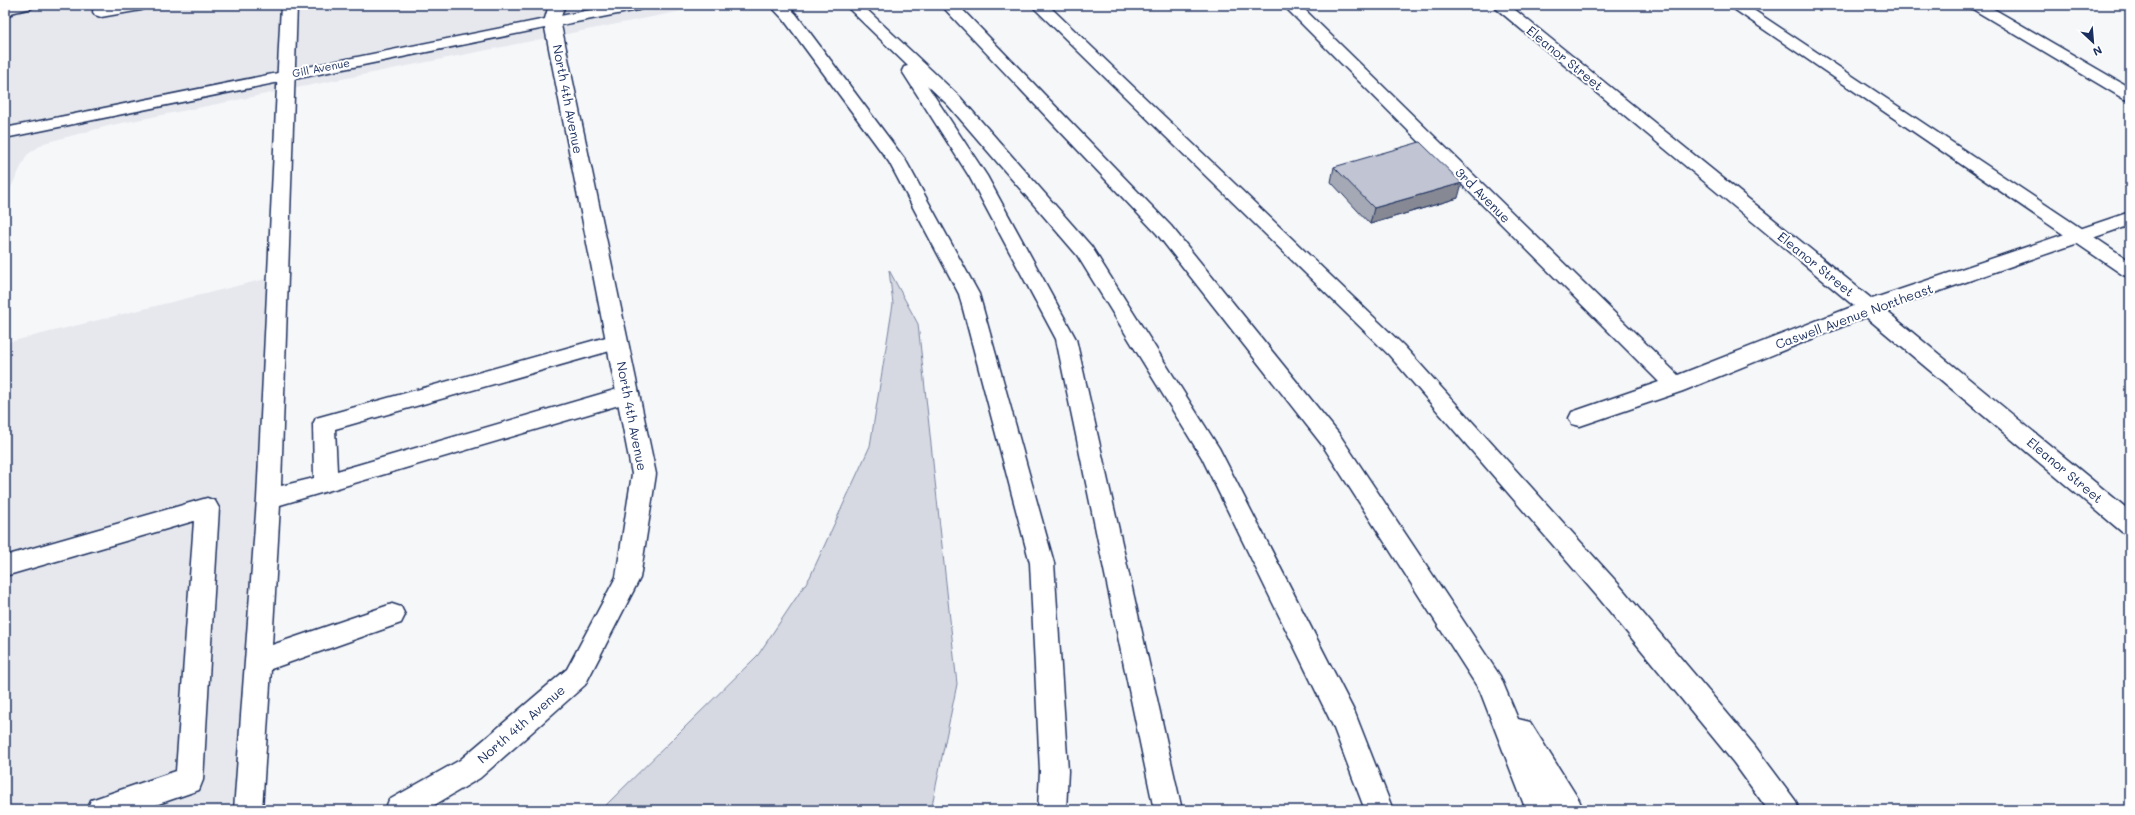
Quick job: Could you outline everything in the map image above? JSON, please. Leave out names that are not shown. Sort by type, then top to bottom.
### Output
[{"type":"main road","points":[[6,8],[27,5]]},
{"type":"main road","points":[[102,5],[101,12],[140,5]]},
{"type":"main road","points":[[248,810],[269,499],[289,5]]},
{"type":"main road","name":"Gill Avenue","points":[[5,133],[287,75],[555,14],[638,5]]},
{"type":"main road","points":[[853,5],[891,43],[954,101],[1084,250],[1211,454],[1345,722],[1379,810]]},
{"type":"main road","points":[[949,5],[1164,230],[1331,440],[1491,685],[1569,810]]},
{"type":"main road","points":[[1039,5],[1396,350],[1606,588],[1744,754],[1785,810]]},
{"type":"main road","name":"3rd Avenue","points":[[1290,5],[1676,385]]},
{"type":"main road","name":"Eleanor Street","points":[[1500,5],[2130,524]]},
{"type":"main road","points":[[1736,5],[2130,270]]},
{"type":"main road","points":[[1976,5],[2130,95]]},
{"type":"main road","points":[[784,11],[897,161],[970,294],[1042,563],[1054,771],[1052,810]]},
{"type":"main road","name":"North 4th Avenue","points":[[399,810],[470,769],[576,677],[628,578],[644,474],[617,342],[555,14]]},
{"type":"main road","points":[[891,43],[978,176],[1066,339],[1168,810]]},
{"type":"main road","name":"Caswell Avenue Northeast","points":[[1580,418],[1676,385],[1869,308],[2130,218]]},
{"type":"main road","points":[[326,484],[324,424],[617,342]]},
{"type":"main road","points":[[269,499],[326,484],[628,394]]},
{"type":"main road","points":[[5,566],[206,508],[189,780],[101,810]]},
{"type":"main road","points":[[257,662],[392,615]]},
{"type":"main road","points":[[1491,685],[1540,810]]},
{"type":"shaded area","points":[[5,5],[688,5],[692,9],[112,125],[44,143],[27,155],[10,189],[5,207]]},
{"type":"shaded area","points":[[889,270],[918,324],[957,684],[931,810],[597,810],[604,807],[758,655],[810,577],[870,446],[893,304]]},
{"type":"shaded area","points":[[269,278],[237,810],[5,810],[5,343]]},
{"type":"building","points":[[1420,142],[1462,183],[1374,208],[1334,167]]}]
